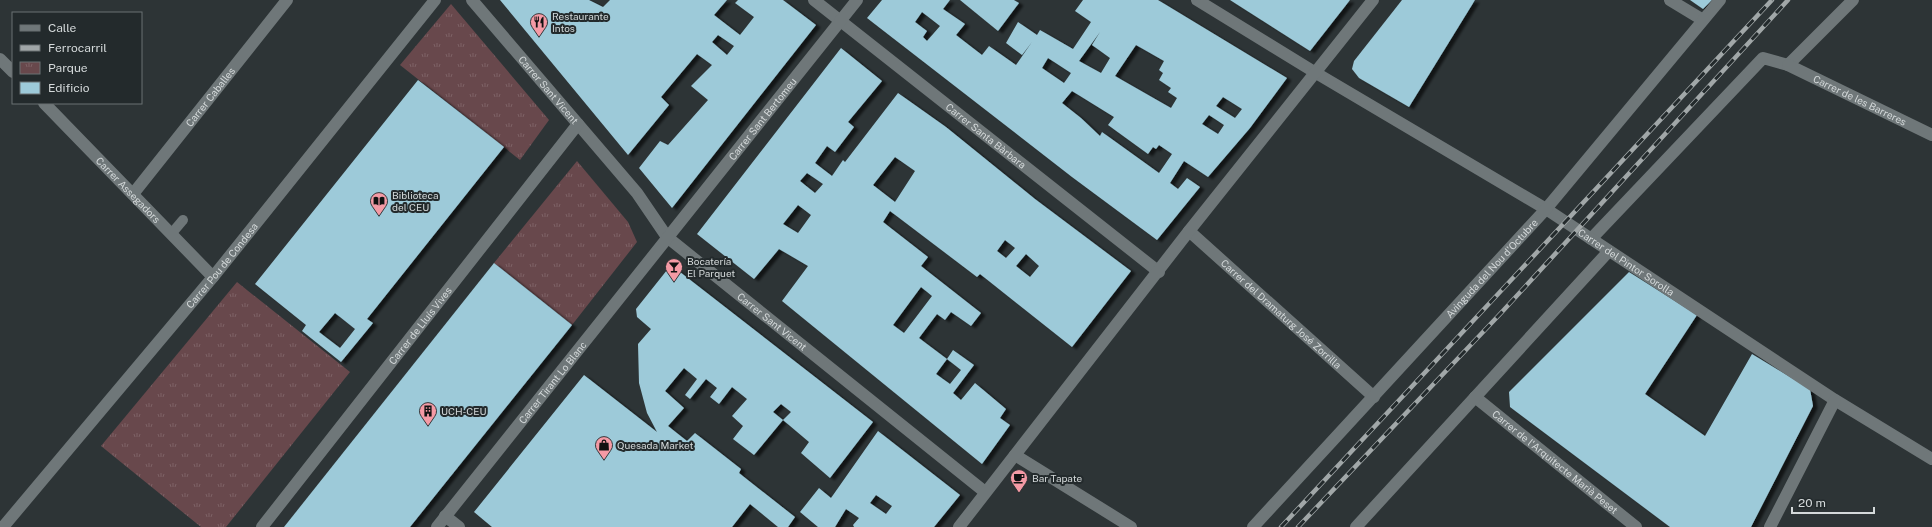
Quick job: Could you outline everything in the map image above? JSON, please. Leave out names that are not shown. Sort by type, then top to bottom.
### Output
[{"type":"street","name":"Carrer Caballes","points":[[133,194],[286,0]]},
{"type":"street","name":"Carrer Pou de Condesa","points":[[3,527],[213,277],[435,0]]},
{"type":"street","name":"Carrer Sant Vicent","points":[[472,0],[637,193],[667,237],[986,492]]},
{"type":"street","name":"Carrer Santa Bàrbara","points":[[814,0],[1159,272]]},
{"type":"street","name":"Carrer Sant Bertomeu","points":[[667,237],[857,0]]},
{"type":"street","name":"Carrer del Pintor Sorolla","points":[[1197,0],[1316,74],[1546,209],[1835,400],[1932,459]]},
{"type":"street","points":[[959,527],[1159,272],[1189,231],[1316,74],[1373,0]]},
{"type":"street","points":[[1670,0],[1703,20]]},
{"type":"street","name":"Avinguda del Nou d'Octubre","points":[[1253,527],[1546,209],[1720,0]]},
{"type":"street","points":[[1591,239],[1762,58],[1788,65],[1853,0]]},
{"type":"street","points":[[0,59],[12,71]]},
{"type":"street","name":"Carrer de les Barreres","points":[[1788,65],[1932,135]]},
{"type":"street","name":"Carrer Assegadors","points":[[45,104],[172,233],[213,277]]},
{"type":"street","name":"Carrer de Lluís Vives","points":[[262,527],[578,124]]},
{"type":"street","name":"Carrer del Dramaturg José Zorrilla","points":[[1189,231],[1374,396]]},
{"type":"street","name":"Carrer Tirant Lo Blanc","points":[[436,527],[667,237]]},
{"type":"street","points":[[1356,527],[1609,251]]},
{"type":"street","name":"Carrer de l'Arquitecte Marià Peset","points":[[1475,396],[1636,527]]},
{"type":"street","points":[[1770,527],[1835,400]]},
{"type":"street","points":[[1015,455],[1131,527]]},
{"type":"street","points":[[445,516],[460,527]]},
{"type":"lane","points":[[172,233],[183,220]]},
{"type":"green space","points":[[451,4],[549,120],[520,160],[400,65]]},
{"type":"green space","points":[[577,161],[628,222],[637,242],[572,325],[494,263]]},
{"type":"green space","points":[[237,282],[350,372],[226,527],[201,527],[101,446]]},
{"type":"building","points":[[500,0],[589,0],[603,7],[610,0],[727,0],[714,15],[740,35],[754,17],[735,3],[738,0],[783,0],[816,25],[672,208],[639,168],[660,141],[668,145],[708,100],[691,86],[712,65],[697,54],[661,97],[669,105],[628,155]],"holes":[[[718,35],[734,46],[727,55],[712,42]]]},
{"type":"building","points":[[882,0],[950,0],[943,9],[965,24],[956,35],[982,55],[989,46],[1016,65],[1032,42],[1022,55],[1006,43],[1018,22],[1037,35],[1040,30],[1073,49],[1091,22],[1075,11],[1083,0],[1158,0],[1287,78],[1250,128],[1208,177],[1184,161],[1170,183],[1178,189],[1187,178],[1200,187],[1157,240],[1072,177],[867,18]],"holes":[[[922,12],[940,26],[927,41],[923,37],[927,31],[915,22]],[[1100,32],[1092,45],[1110,58],[1101,73],[1079,61]],[[1136,45],[1164,61],[1159,70],[1163,73],[1159,80],[1171,88],[1168,92],[1177,98],[1171,108],[1115,76]],[[1048,58],[1071,73],[1064,83],[1042,68]],[[1072,91],[1114,117],[1108,125],[1148,154],[1153,147],[1156,149],[1159,145],[1172,154],[1159,173],[1102,132],[1100,136],[1062,103]],[[1223,97],[1242,109],[1235,118],[1216,106]],[[1209,115],[1224,125],[1218,134],[1202,124]]]},
{"type":"building","points":[[960,0],[1014,0],[1019,3],[998,31]]},
{"type":"building","points":[[1230,0],[1350,0],[1310,51]]},
{"type":"building","points":[[1402,0],[1475,0],[1409,107],[1359,78],[1352,69],[1354,61]]},
{"type":"building","points":[[1690,0],[1712,0],[1703,9]]},
{"type":"building","points":[[841,48],[882,81],[848,122],[854,127],[835,152],[827,146],[815,163],[832,176],[843,160],[845,162],[898,93],[946,127],[1035,199],[1131,271],[1072,347],[980,274],[977,277],[890,211],[883,222],[928,257],[921,266],[981,313],[971,326],[951,312],[945,320],[937,314],[919,338],[947,359],[953,350],[974,365],[953,393],[961,400],[975,383],[1006,409],[1000,418],[1010,425],[982,464],[782,301],[808,266],[779,249],[754,279],[697,234]],"holes":[[[895,157],[915,171],[895,202],[873,185]],[[807,173],[823,184],[815,193],[800,181]],[[798,205],[811,215],[798,233],[783,224]],[[1005,240],[1015,248],[1006,258],[997,251]],[[1026,254],[1039,266],[1030,277],[1016,266]],[[921,287],[932,296],[904,333],[893,325]],[[947,359],[961,370],[950,384],[936,374]]]},
{"type":"building","name":"Biblioteca del CEU","points":[[418,80],[504,147],[367,319],[373,323],[341,362],[302,331],[306,325],[255,284]],"holes":[[[335,313],[355,329],[340,348],[319,332]]]},
{"type":"building","name":"UCH-CEU","points":[[494,263],[572,325],[410,527],[284,527]]},
{"type":"building","points":[[671,265],[873,422],[830,478],[801,453],[809,442],[783,420],[754,455],[733,439],[743,426],[732,416],[747,399],[732,387],[719,404],[710,397],[717,388],[706,379],[690,399],[685,395],[697,379],[684,368],[665,391],[684,408],[668,426],[687,441],[695,433],[741,469],[739,473],[795,517],[788,527],[778,527],[750,504],[732,527],[492,527],[474,512],[584,375],[657,432],[647,413],[639,383],[638,344],[651,329],[637,317],[636,309]],"holes":[[[781,404],[791,412],[783,420],[773,412]]]},
{"type":"building","points":[[1629,272],[1697,315],[1645,394],[1705,436],[1752,354],[1810,389],[1813,406],[1751,527],[1670,527],[1510,407],[1509,392]]},
{"type":"building","points":[[878,431],[960,495],[934,527],[854,527],[853,525],[859,518],[846,509],[835,527],[818,527],[800,512],[819,488],[831,498]],"holes":[[[876,495],[892,506],[886,514],[870,503]]]},
{"type":"railway","points":[[1281,527],[1772,0]]},
{"type":"railway","points":[[1298,527],[1501,313],[1788,0]]},
{"type":"place","name":"Restaurante Intos","points":[[539,37]]},
{"type":"place","name":"Biblioteca del CEU","points":[[379,216]]},
{"type":"place","name":"Bocatería El Parquet","points":[[674,282]]},
{"type":"place","name":"UCH-CEU","points":[[428,426]]},
{"type":"place","name":"Quesada Market","points":[[604,460]]},
{"type":"place","name":"Bar Tapate","points":[[1019,493]]}]
